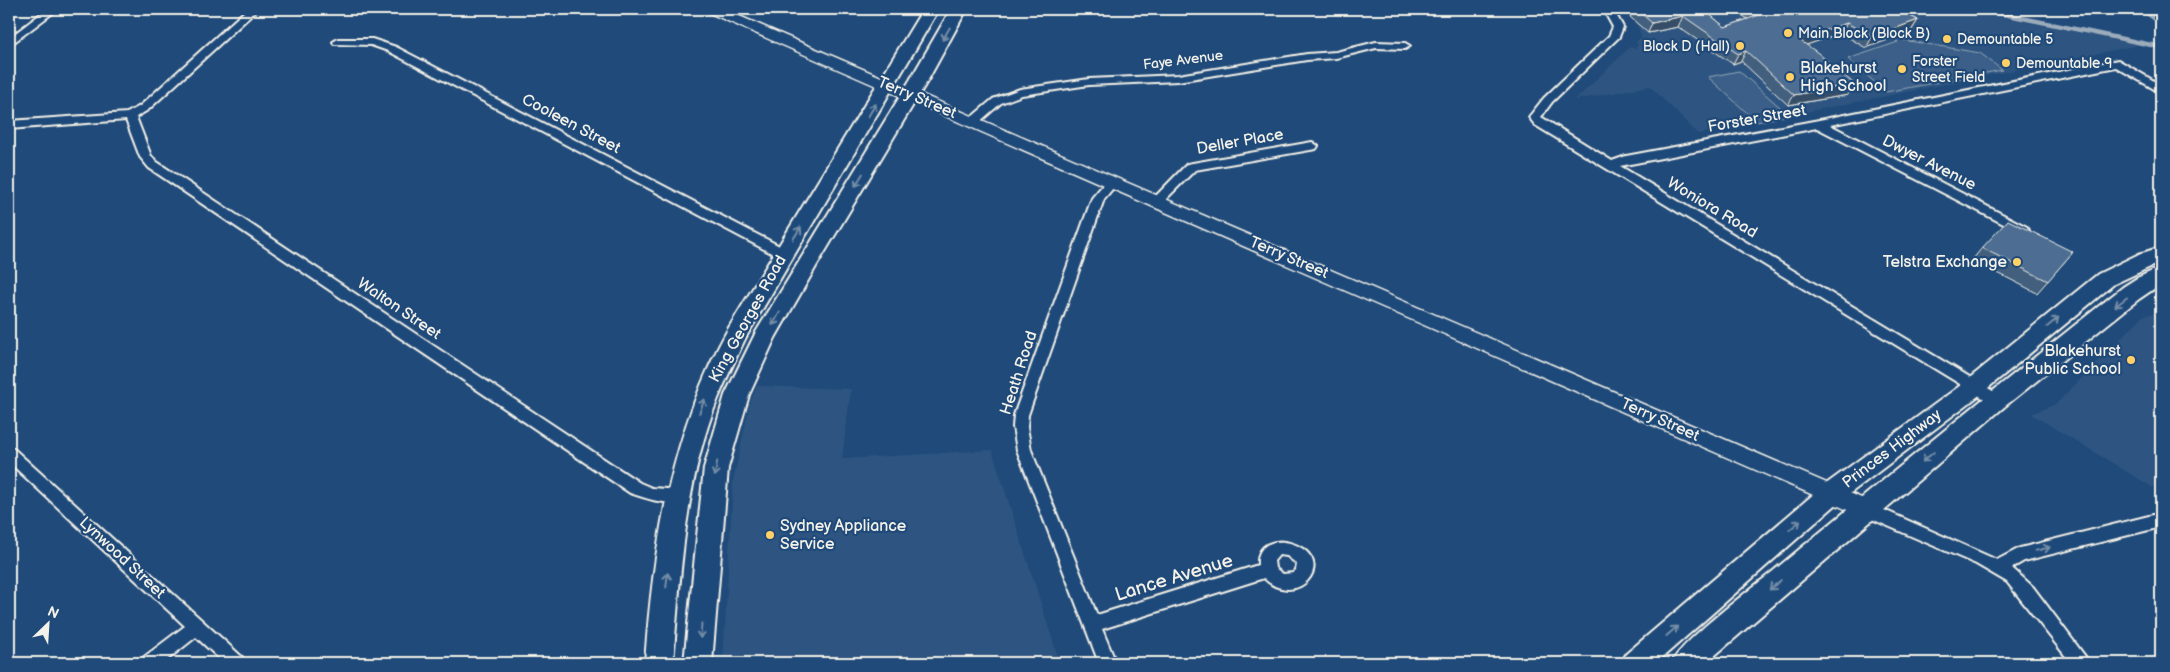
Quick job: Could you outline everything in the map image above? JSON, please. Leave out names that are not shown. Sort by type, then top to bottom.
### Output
[{"type":"highway","name":"King Georges Road","points":[[659,663],[677,495],[694,429],[721,362],[931,9]]},
{"type":"highway","name":"King Georges Road","points":[[698,663],[716,468],[738,395],[764,338],[807,263],[949,29],[959,9]]},
{"type":"highway","name":"Princes Highway","points":[[1636,663],[1831,494],[1974,387],[2106,279],[2146,259],[2161,254]]},
{"type":"highway","name":"Princes Highway","points":[[1686,663],[1996,400],[2138,288],[2161,275]]},
{"type":"street","points":[[9,43],[53,9]]},
{"type":"street","points":[[9,125],[114,119],[130,116],[144,108],[252,9]]},
{"type":"street","name":"Terry Street","points":[[712,9],[1866,509]]},
{"type":"street","name":"Woniora Road","points":[[1608,9],[1618,27],[1614,37],[1548,100],[1535,117],[1544,126],[1996,400]]},
{"type":"street","name":"Cooleen Street","points":[[338,42],[372,42],[392,49],[784,254]]},
{"type":"street","name":"Faye Avenue","points":[[972,121],[997,101],[1020,92],[1089,82],[1178,78],[1307,56],[1336,55],[1376,45],[1404,46]]},
{"type":"street","name":"Forster Street","points":[[1610,166],[1626,160],[1819,124],[2118,62],[2161,90]]},
{"type":"street","name":"Walton Street","points":[[130,116],[146,157],[153,165],[635,488],[652,494],[677,495]]},
{"type":"street","name":"Dwyer Avenue","points":[[1819,124],[2024,230]]},
{"type":"street","name":"Deller Place","points":[[1157,201],[1191,167],[1312,146]]},
{"type":"street","name":"Heath Road","points":[[1106,663],[1093,624],[1024,450],[1020,427],[1021,414],[1098,198],[1112,182]]},
{"type":"street","name":"Lynwood Street","points":[[9,453],[236,663]]},
{"type":"street","points":[[1866,509],[1999,567],[2027,592],[2081,663]]},
{"type":"street","points":[[1999,567],[2020,554],[2161,520]]},
{"type":"street","name":"Lance Avenue","points":[[1093,624],[1266,570]]},
{"type":"street","points":[[150,663],[197,627]]},
{"type":"shaded area","name":"Blakehurst High School","points":[[1646,9],[1964,9],[2139,45],[1698,134],[1650,86],[1575,100],[1630,47],[1635,49],[1638,44],[1635,43],[1641,37],[1639,29],[1627,12]]},
{"type":"shaded area","points":[[1887,31],[1903,40],[1980,53],[2002,70],[1886,92],[1848,59],[1898,42],[1882,33]]},
{"type":"shaded area","points":[[1739,71],[1789,115],[1757,122],[1708,77]]},
{"type":"shaded area","name":"Blakehurst Public School","points":[[2161,311],[2161,485],[2152,487],[2031,414],[2056,404],[2143,316]]},
{"type":"shaded area","points":[[757,386],[851,389],[842,459],[992,450],[1060,663],[723,663],[733,482],[750,403]]},
{"type":"building","points":[[1636,9],[1703,9],[1725,27],[1762,14],[1753,9],[1897,9],[1918,20],[1872,37],[1847,23],[1798,39],[1818,53],[1854,84],[1794,95],[1746,51],[1738,54],[1683,16],[1652,23]]},
{"type":"building","points":[[2008,220],[2073,252],[2048,281],[1982,248]]},
{"type":"waterway","points":[[1979,9],[2161,47]]},
{"type":"waterway","points":[[2141,9],[2161,23]]},
{"type":"place","name":"Main Block (Block B)","points":[[1788,33]]},
{"type":"place","name":"Demountable 5","points":[[1947,39]]},
{"type":"place","name":"Block D (Hall)","points":[[1740,46]]},
{"type":"place","name":"Demountable 9","points":[[2006,63]]},
{"type":"place","name":"Forster Street Field","points":[[1902,69]]},
{"type":"place","name":"Blakehurst High School","points":[[1790,77]]},
{"type":"place","name":"Telstra Exchange","points":[[2017,262]]},
{"type":"place","name":"Blakehurst Public School","points":[[2131,360]]},
{"type":"place","name":"Sydney Appliance Service","points":[[770,535]]}]
